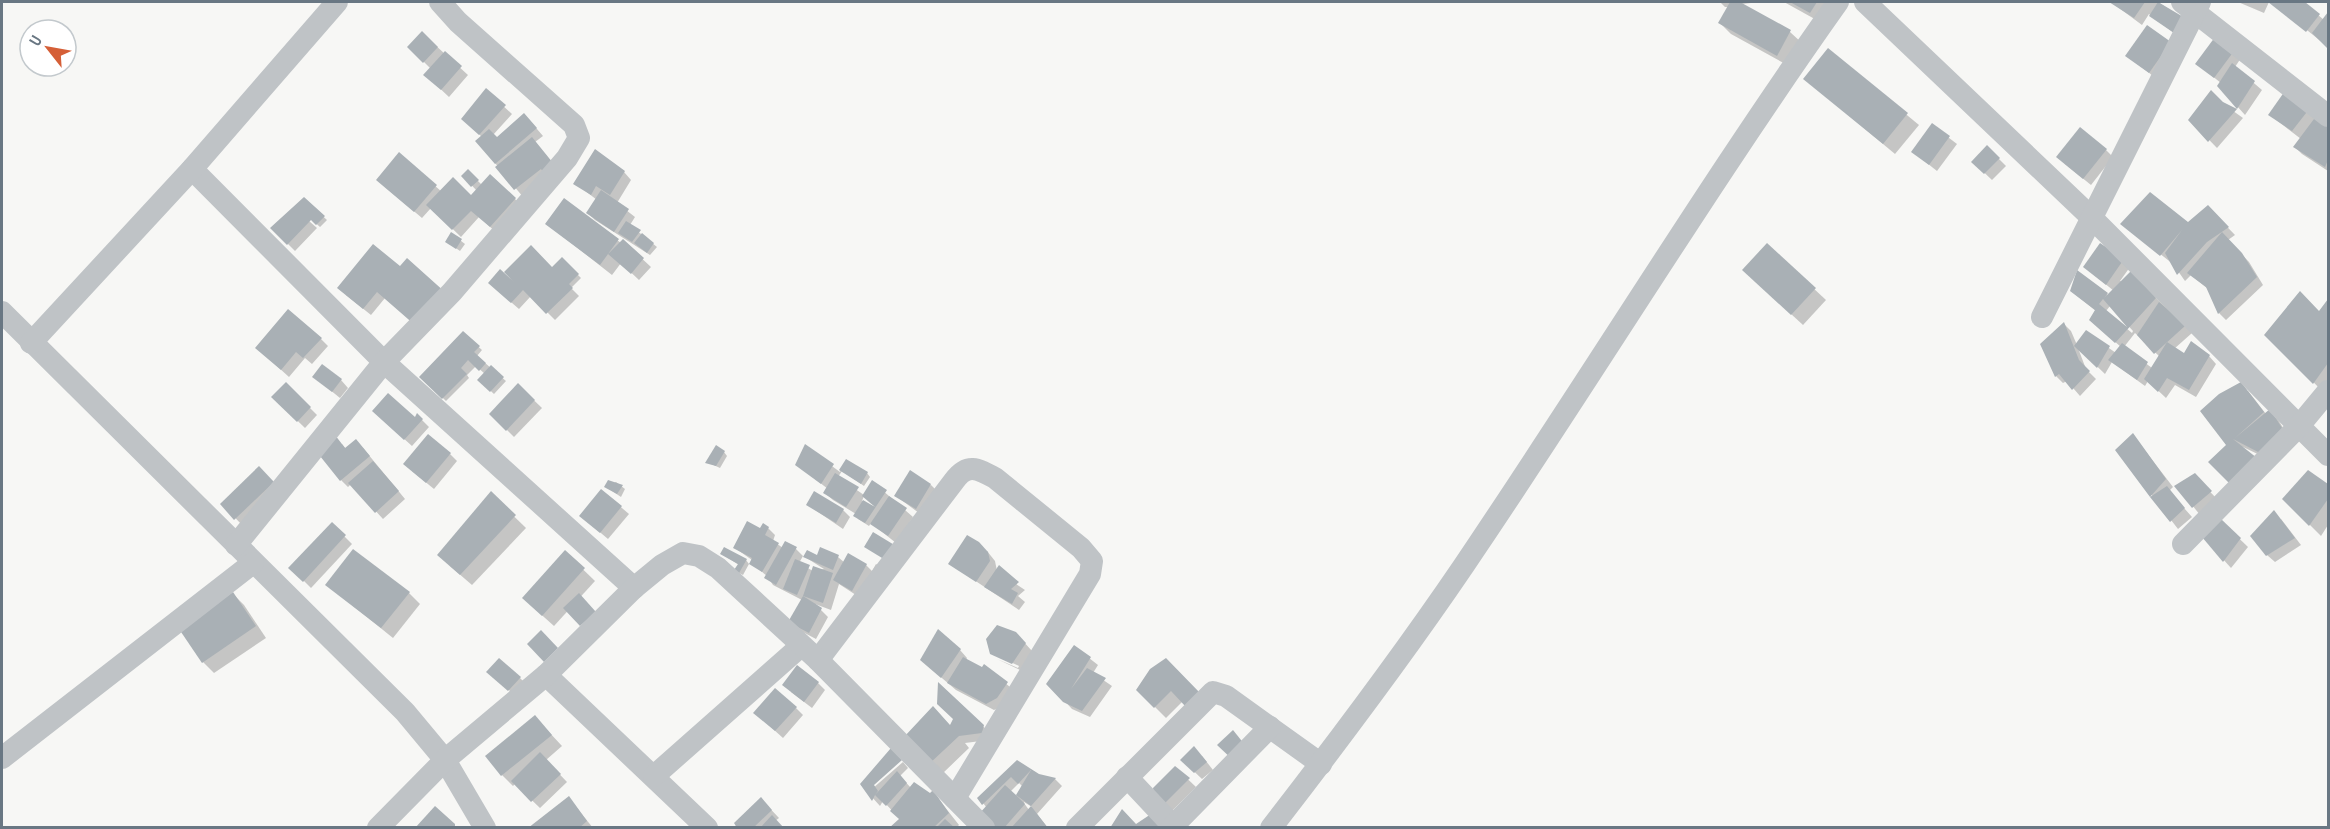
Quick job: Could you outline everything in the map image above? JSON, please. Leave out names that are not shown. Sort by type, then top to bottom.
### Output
[{"type":"street","points":[[32,343],[192,169],[337,2]]},
{"type":"street","points":[[236,545],[384,362],[452,292],[567,158],[579,138],[574,125],[458,22],[440,2]]},
{"type":"street","points":[[1271,828],[1321,764],[1478,545],[1684,228],[1838,2]]},
{"type":"street","points":[[1865,2],[2091,217],[2328,455]]},
{"type":"street","points":[[2042,317],[2192,5],[2328,116]]},
{"type":"street","points":[[192,169],[384,362],[634,588]]},
{"type":"street","points":[[2,312],[253,563],[384,690],[446,760],[485,828]]},
{"type":"street","points":[[2183,544],[2299,426],[2328,391]]},
{"type":"street","points":[[654,776],[809,653],[961,472],[969,468],[981,470],[995,478],[1081,548],[1092,561],[1090,574],[955,798]]},
{"type":"street","points":[[378,828],[446,760],[546,675],[634,588],[662,565],[683,553],[699,556],[718,568],[809,653],[984,828]]},
{"type":"street","points":[[2,758],[253,563]]},
{"type":"street","points":[[546,675],[707,828]]},
{"type":"street","points":[[1077,828],[1213,692],[1226,696],[1321,764]]},
{"type":"street","points":[[1127,777],[1172,827],[1270,727]]},
{"type":"building","points":[[1730,2],[1740,2],[1791,30],[1777,56],[1718,23]]},
{"type":"building","points":[[1790,2],[1817,2],[1810,13]]},
{"type":"building","points":[[2109,2],[2145,2],[2134,18]]},
{"type":"building","points":[[2158,2],[2185,18],[2174,33],[2149,16]]},
{"type":"building","points":[[2268,2],[2305,2],[2320,14],[2306,32]]},
{"type":"building","points":[[2328,12],[2328,49],[2312,33]]},
{"type":"building","points":[[2147,25],[2171,42],[2149,73],[2125,56]]},
{"type":"building","points":[[422,31],[438,47],[423,63],[407,47]]},
{"type":"building","points":[[2218,33],[2237,47],[2214,78],[2195,64]]},
{"type":"building","points":[[1828,48],[1908,113],[1883,144],[1803,79]]},
{"type":"building","points":[[445,51],[462,66],[441,90],[423,75]]},
{"type":"building","points":[[2232,63],[2255,81],[2237,109],[2217,86]]},
{"type":"building","points":[[486,88],[506,105],[479,135],[461,119]]},
{"type":"building","points":[[2287,88],[2310,108],[2292,131],[2268,115]]},
{"type":"building","points":[[2211,90],[2223,102],[2237,109],[2208,142],[2188,120]]},
{"type":"building","points":[[524,113],[537,128],[495,164],[475,141],[489,129],[497,137]]},
{"type":"building","points":[[2317,115],[2328,123],[2328,160],[2325,167],[2293,147]]},
{"type":"building","points":[[1932,123],[1950,136],[1929,165],[1911,152]]},
{"type":"building","points":[[2080,127],[2107,149],[2083,179],[2056,157]]},
{"type":"building","points":[[532,137],[553,163],[543,172],[541,169],[514,190],[495,167]]},
{"type":"building","points":[[1987,145],[2000,158],[1984,174],[1971,162]]},
{"type":"building","points":[[595,149],[625,171],[610,195],[596,186],[591,195],[573,184]]},
{"type":"building","points":[[399,152],[437,185],[414,212],[376,180]]},
{"type":"building","points":[[468,169],[479,180],[471,187],[461,176]]},
{"type":"building","points":[[490,174],[516,198],[490,227],[471,211],[452,230],[426,205],[453,177],[471,195]]},
{"type":"building","points":[[601,190],[629,209],[614,232],[586,213]]},
{"type":"building","points":[[2150,192],[2188,222],[2208,205],[2229,227],[2207,242],[2177,275],[2165,253],[2182,230],[2160,256],[2120,224]]},
{"type":"building","points":[[304,197],[325,216],[316,225],[311,220],[287,245],[270,228]]},
{"type":"building","points":[[564,198],[619,239],[600,265],[545,224]]},
{"type":"building","points":[[626,221],[641,230],[632,242],[618,233]]},
{"type":"building","points":[[451,232],[462,239],[456,249],[445,242]]},
{"type":"building","points":[[2222,232],[2242,253],[2257,277],[2218,314],[2206,287],[2187,273]]},
{"type":"building","points":[[642,233],[654,243],[647,253],[634,243]]},
{"type":"building","points":[[623,239],[644,258],[631,274],[608,254]]},
{"type":"building","points":[[1767,243],[1816,288],[1791,315],[1742,270]]},
{"type":"building","points":[[2100,243],[2124,259],[2106,285],[2083,267]]},
{"type":"building","points":[[373,244],[400,266],[407,258],[446,293],[416,326],[377,292],[363,309],[337,288]]},
{"type":"building","points":[[531,245],[552,267],[562,257],[579,274],[569,284],[573,288],[546,314],[523,290],[511,303],[488,283],[500,269],[514,282],[504,272]]},
{"type":"building","points":[[2077,270],[2108,293],[2104,298],[2131,271],[2156,298],[2115,343],[2089,320],[2095,310],[2070,291]],"holes":[[[2103,299],[2127,327],[2099,304]]]},
{"type":"building","points":[[2300,291],[2319,311],[2328,299],[2328,363],[2313,384],[2264,335]]},
{"type":"building","points":[[2159,302],[2186,325],[2154,354],[2137,335]]},
{"type":"building","points":[[288,309],[322,338],[303,358],[296,352],[281,370],[255,348]]},
{"type":"building","points":[[2064,322],[2079,360],[2090,371],[2072,390],[2059,374],[2055,377],[2040,344]]},
{"type":"building","points":[[2086,330],[2110,346],[2097,368],[2074,346]]},
{"type":"building","points":[[463,331],[480,346],[474,352],[486,363],[479,371],[468,360],[461,368],[467,374],[442,399],[419,377]]},
{"type":"building","points":[[2191,341],[2210,355],[2189,390],[2167,378],[2158,392],[2144,379],[2167,342],[2184,353]]},
{"type":"building","points":[[2122,343],[2148,362],[2137,380],[2108,360]]},
{"type":"building","points":[[322,364],[342,379],[332,392],[312,377]]},
{"type":"building","points":[[491,365],[504,377],[490,392],[477,380]]},
{"type":"building","points":[[286,382],[311,407],[297,422],[271,397]]},
{"type":"building","points":[[2241,382],[2264,412],[2235,438],[2270,409],[2282,428],[2260,453],[2233,439],[2257,458],[2232,486],[2208,462],[2226,445],[2200,411],[2219,394]]},
{"type":"building","points":[[518,383],[535,400],[506,431],[489,414]]},
{"type":"building","points":[[388,393],[415,417],[417,413],[423,419],[404,440],[372,411]]},
{"type":"building","points":[[2133,433],[2166,479],[2150,497],[2115,450]]},
{"type":"building","points":[[428,434],[451,453],[426,483],[403,464]]},
{"type":"building","points":[[335,435],[345,448],[356,439],[370,456],[340,481],[316,451]]},
{"type":"building","points":[[805,444],[834,464],[821,484],[795,465]]},
{"type":"building","points":[[716,445],[725,451],[716,466],[705,463]]},
{"type":"building","points":[[846,459],[868,472],[861,484],[839,470]]},
{"type":"building","points":[[373,461],[399,491],[375,513],[348,483]]},
{"type":"building","points":[[259,466],[274,482],[234,520],[220,504]]},
{"type":"building","points":[[910,470],[931,484],[916,509],[894,496]]},
{"type":"building","points":[[2308,470],[2328,484],[2328,499],[2309,526],[2282,499]]},
{"type":"building","points":[[835,473],[859,487],[846,507],[823,493]]},
{"type":"building","points":[[2195,473],[2212,491],[2192,508],[2174,486]]},
{"type":"building","points":[[608,480],[623,485],[617,494],[604,487]]},
{"type":"building","points":[[872,480],[887,490],[865,523],[853,516],[863,500],[875,507],[862,496]]},
{"type":"building","points":[[2167,486],[2185,508],[2170,522],[2150,497]]},
{"type":"building","points":[[601,489],[622,506],[600,533],[579,516]]},
{"type":"building","points":[[491,491],[516,515],[460,575],[437,555]]},
{"type":"building","points":[[814,491],[844,509],[836,523],[806,505]]},
{"type":"building","points":[[889,496],[907,508],[888,536],[870,524]]},
{"type":"building","points":[[2274,510],[2295,538],[2266,556],[2250,536]]},
{"type":"building","points":[[2221,519],[2241,538],[2223,562],[2202,537]]},
{"type":"building","points":[[747,521],[760,528],[763,523],[769,527],[765,535],[779,543],[762,572],[749,564],[752,558],[733,548]]},
{"type":"building","points":[[332,522],[346,535],[303,582],[288,568]]},
{"type":"building","points":[[873,532],[896,546],[887,561],[864,547]]},
{"type":"building","points":[[967,535],[979,542],[988,552],[990,561],[976,582],[948,564]]},
{"type":"building","points":[[785,541],[797,547],[776,585],[764,578]]},
{"type":"building","points":[[724,547],[747,559],[739,573],[734,570],[738,564],[720,554]]},
{"type":"building","points":[[820,547],[839,555],[833,570],[803,557],[807,550],[817,555]]},
{"type":"building","points":[[353,549],[410,592],[381,628],[325,585]]},
{"type":"building","points":[[565,550],[585,568],[542,616],[522,598]]},
{"type":"building","points":[[848,553],[867,564],[852,591],[833,580]]},
{"type":"building","points":[[795,559],[810,565],[797,595],[783,589]]},
{"type":"building","points":[[999,565],[1019,582],[1011,589],[1018,593],[1012,604],[984,587]]},
{"type":"building","points":[[813,566],[833,573],[823,603],[803,596]]},
{"type":"building","points":[[233,592],[256,626],[202,663],[179,629]]},
{"type":"building","points":[[579,593],[596,612],[580,626],[563,608]]},
{"type":"building","points":[[803,596],[822,608],[809,633],[788,622]]},
{"type":"building","points":[[997,625],[1016,632],[1026,643],[1012,664],[990,654],[986,639]]},
{"type":"building","points":[[938,629],[961,649],[941,678],[920,660]]},
{"type":"building","points":[[541,630],[558,648],[544,662],[527,644]]},
{"type":"building","points":[[1074,645],[1091,657],[1071,689],[1087,668],[1106,678],[1082,711],[1063,702],[1046,684]]},
{"type":"building","points":[[963,657],[982,667],[984,664],[1008,682],[997,698],[986,704],[947,683]]},
{"type":"building","points":[[499,658],[521,677],[508,691],[486,672]]},
{"type":"building","points":[[1166,658],[1200,693],[1186,707],[1171,691],[1154,708],[1136,690],[1150,669]]},
{"type":"building","points":[[797,665],[819,682],[804,702],[782,685]]},
{"type":"building","points":[[938,682],[984,725],[982,733],[959,736],[929,764],[904,737],[933,706],[950,725],[953,719],[937,704]]},
{"type":"building","points":[[775,688],[797,707],[775,731],[753,713]]},
{"type":"building","points":[[535,715],[552,735],[501,776],[485,756]]},
{"type":"building","points":[[1233,730],[1245,745],[1234,761],[1217,745]]},
{"type":"building","points":[[1194,746],[1207,762],[1194,773],[1180,760]]},
{"type":"building","points":[[891,748],[902,760],[874,785],[878,791],[872,801],[860,784]]},
{"type":"building","points":[[540,752],[561,774],[531,802],[511,781]]},
{"type":"building","points":[[1017,760],[1039,774],[1056,778],[1031,806],[1016,795],[1031,770],[1018,784],[1011,777],[982,805],[977,798]]},
{"type":"building","points":[[1175,766],[1190,778],[1162,806],[1154,797],[1153,788]]},
{"type":"building","points":[[897,771],[907,783],[886,806],[875,795]]},
{"type":"building","points":[[914,782],[930,793],[933,790],[949,813],[933,828],[889,828],[899,819],[890,811]]},
{"type":"building","points":[[1005,785],[1025,804],[1004,828],[992,828],[979,814]]},
{"type":"building","points":[[569,796],[587,821],[579,828],[528,828]]},
{"type":"building","points":[[761,797],[772,810],[753,828],[737,828],[734,823]]},
{"type":"building","points":[[435,806],[455,824],[455,828],[415,828]]},
{"type":"building","points":[[1031,806],[1048,828],[1011,828]]},
{"type":"building","points":[[1122,809],[1136,824],[1151,814],[1161,828],[1110,828]]},
{"type":"building","points":[[772,815],[784,828],[760,828]]},
{"type":"building","points":[[945,819],[955,828],[936,828]]}]
